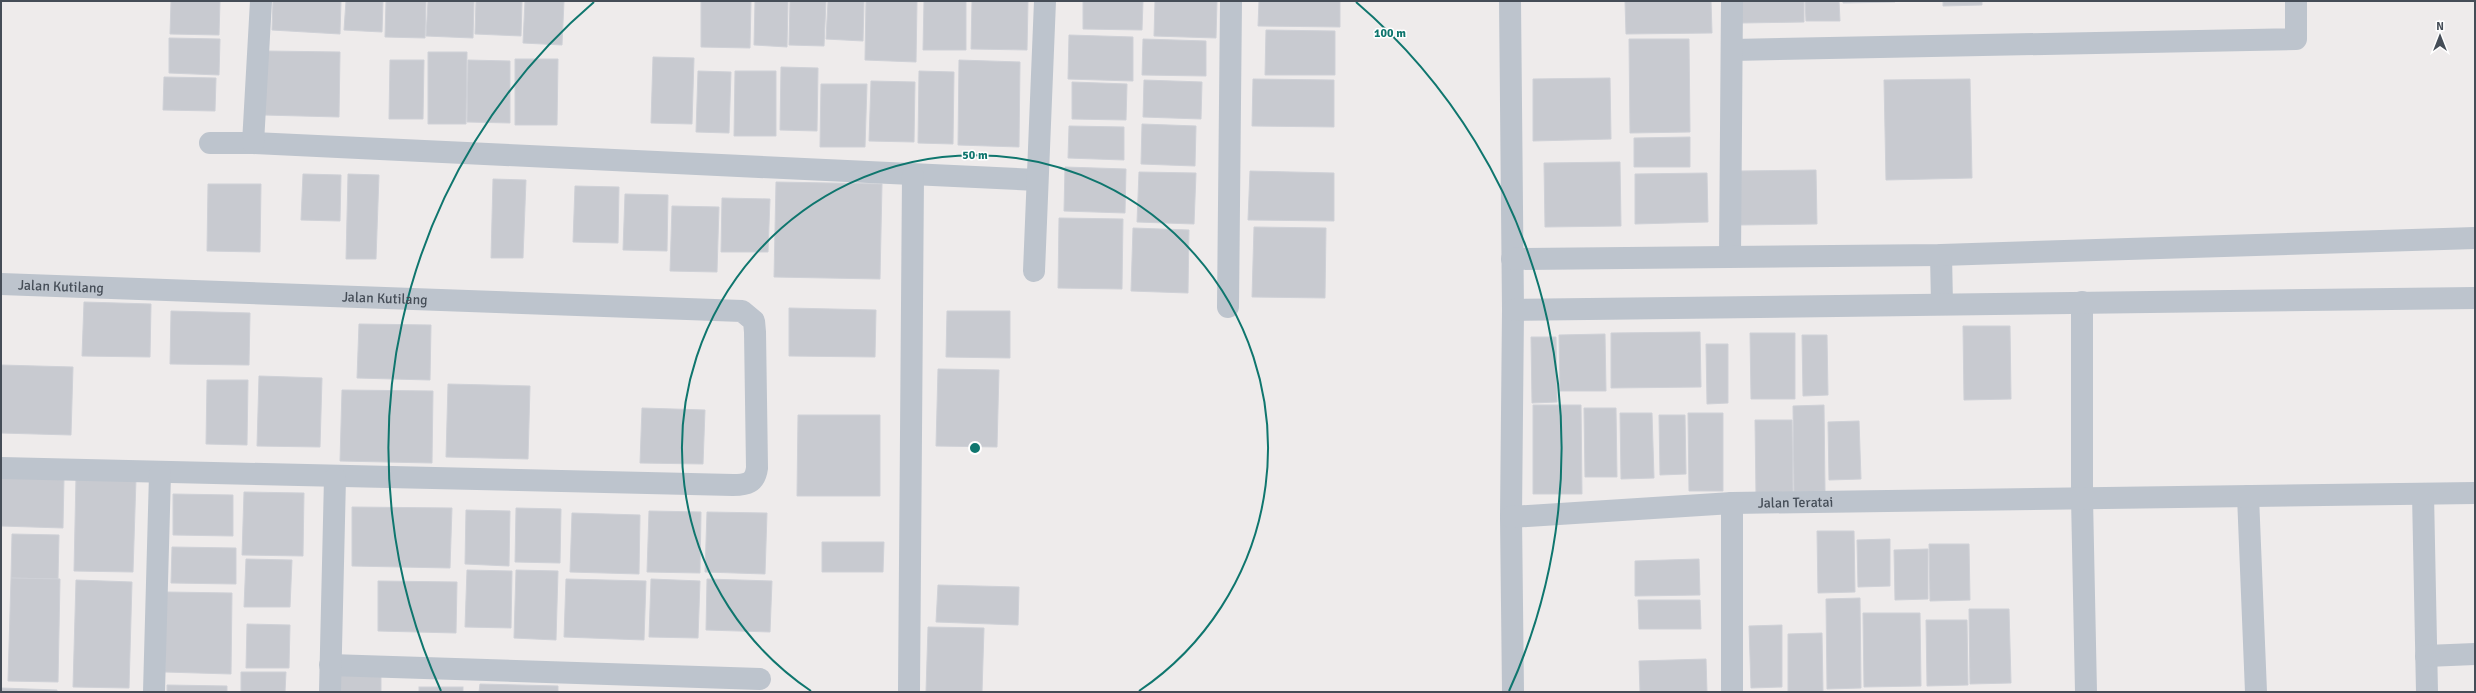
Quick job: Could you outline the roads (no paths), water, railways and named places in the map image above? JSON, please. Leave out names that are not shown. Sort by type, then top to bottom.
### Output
[{"type":"street","points":[[253,143],[261,1]]},
{"type":"street","points":[[1034,270],[1045,1]]},
{"type":"street","points":[[1228,308],[1231,1]]},
{"type":"street","points":[[1510,1],[1513,310],[1511,517],[1513,692]]},
{"type":"street","points":[[1730,256],[1732,1]]},
{"type":"street","points":[[1732,50],[2296,39],[2296,1]]},
{"type":"street","points":[[210,143],[253,143],[913,176],[1037,180]]},
{"type":"street","points":[[909,692],[913,176]]},
{"type":"street","points":[[1512,259],[1941,255],[2475,238]]},
{"type":"street","points":[[1941,255],[1942,304]]},
{"type":"street","name":"Jalan Kutilang","points":[[1,284],[733,309],[742,311],[749,315],[754,321],[757,468],[754,480],[750,483],[725,485],[335,478]]},
{"type":"street","points":[[1513,310],[2475,298]]},
{"type":"street","points":[[2082,302],[2082,498],[2086,692]]},
{"type":"street","points":[[1,468],[160,474],[335,478],[330,692]]},
{"type":"street","points":[[154,692],[160,474]]},
{"type":"street","name":"Jalan Teratai","points":[[1511,517],[1732,503],[2475,493]]},
{"type":"street","points":[[2423,494],[2427,692]]},
{"type":"street","points":[[2248,496],[2256,692]]},
{"type":"street","points":[[1732,503],[1732,692]]},
{"type":"street","points":[[2426,656],[2475,654]]},
{"type":"street","points":[[330,665],[760,679]]}]
